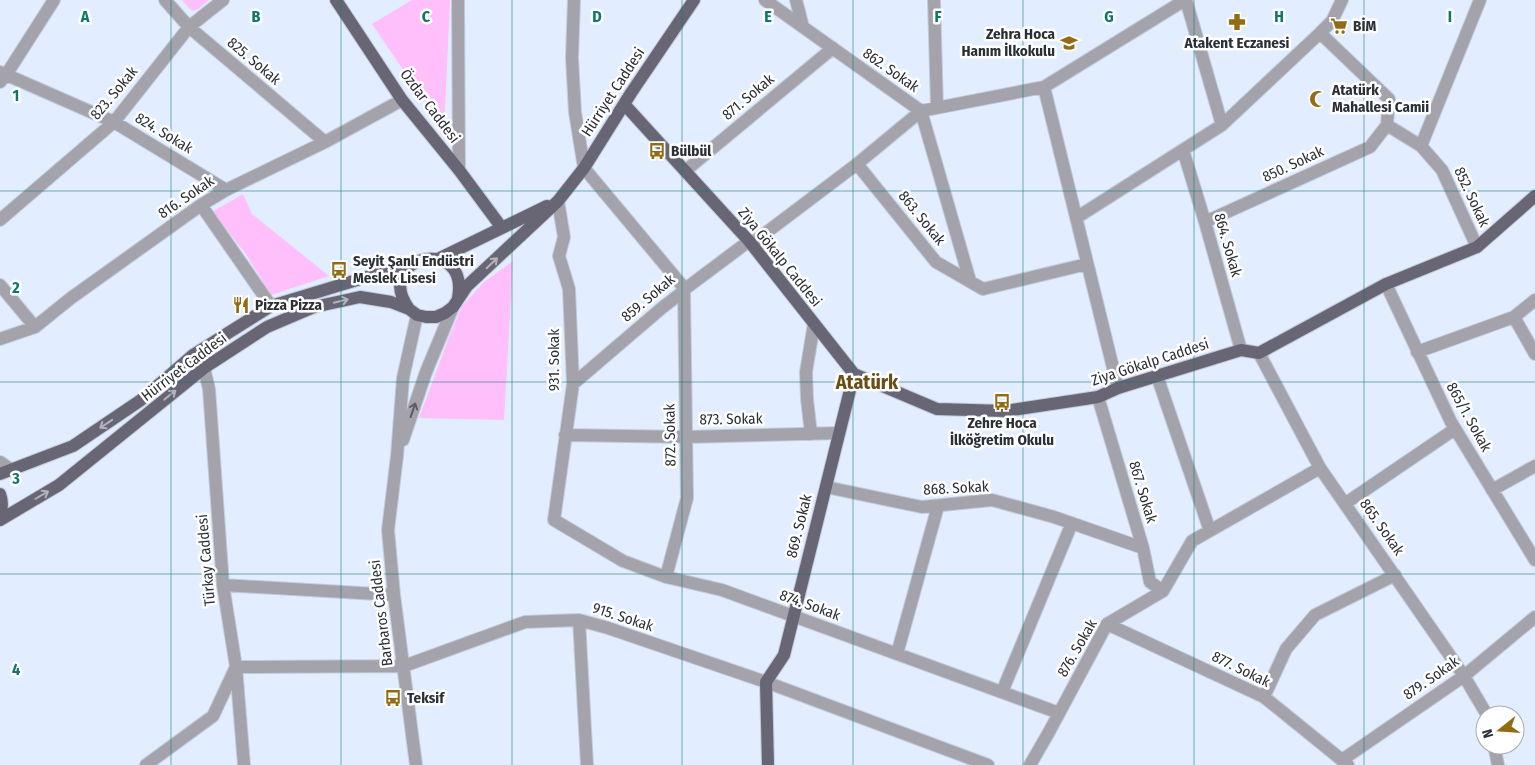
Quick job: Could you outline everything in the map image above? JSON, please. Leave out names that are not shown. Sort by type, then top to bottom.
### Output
[{"type":"main road","name":"Özdar Caddesi","points":[[336,0],[402,100],[459,170],[502,228]]},
{"type":"main road","name":"Hürriyet Caddesi","points":[[0,520],[59,485],[204,368],[267,327],[314,307],[360,297],[391,302],[426,317],[436,317],[445,313],[467,286],[558,201],[584,168],[624,104],[694,0]]},
{"type":"main road","name":"Ziya Gökalp Caddesi","points":[[624,104],[750,243],[854,374],[937,409],[1005,411],[1098,397],[1118,388],[1241,350],[1259,353]]},
{"type":"main road","points":[[1259,353],[1386,284],[1477,246],[1535,196]]},
{"type":"main road","name":"Hürriyet Caddesi","points":[[3,468],[73,446],[140,400],[193,355],[270,306],[390,270],[408,268],[419,260],[428,258],[438,259],[558,201]]},
{"type":"main road","points":[[438,259],[447,263],[454,270],[458,279],[460,289],[455,303]]},
{"type":"main road","points":[[408,268],[404,272],[400,291],[403,301],[413,312]]},
{"type":"main road","name":"869. Sokak","points":[[766,682],[784,655],[854,374]]},
{"type":"main road","points":[[0,494],[2,508],[0,515]]},
{"type":"main road","points":[[766,682],[768,765]]},
{"type":"street","points":[[2,77],[54,0]]},
{"type":"street","name":"825. Sokak","points":[[165,0],[189,27],[325,142]]},
{"type":"street","name":"823. Sokak","points":[[0,220],[114,122],[189,27],[223,0]]},
{"type":"street","points":[[458,0],[459,170]]},
{"type":"street","points":[[574,0],[572,58],[575,112],[584,168],[684,290]]},
{"type":"street","name":"862. Sokak","points":[[765,0],[922,111],[1044,87],[1186,0]]},
{"type":"street","points":[[796,0],[803,27]]},
{"type":"street","points":[[934,0],[937,108]]},
{"type":"street","points":[[1186,0],[1222,126]]},
{"type":"street","points":[[1076,218],[1222,126],[1332,21],[1342,0]]},
{"type":"street","points":[[1320,33],[1389,99],[1387,124],[1421,146],[1480,0]]},
{"type":"street","name":"871. Sokak","points":[[684,171],[833,48]]},
{"type":"street","name":"824. Sokak","points":[[2,77],[114,122],[226,190]]},
{"type":"street","points":[[1044,87],[1118,388]]},
{"type":"street","name":"816. Sokak","points":[[0,339],[35,327],[71,298],[201,205],[226,190],[325,142],[402,100]]},
{"type":"street","points":[[922,111],[970,281]]},
{"type":"street","name":"859. Sokak","points":[[573,384],[684,290],[857,164],[922,111]]},
{"type":"street","name":"850. Sokak","points":[[1205,222],[1370,147],[1387,124]]},
{"type":"street","name":"852. Sokak","points":[[1421,146],[1442,170],[1477,246]]},
{"type":"street","name":"864. Sokak","points":[[1183,150],[1241,350]]},
{"type":"street","name":"863. Sokak","points":[[857,164],[936,262],[982,289],[1087,264]]},
{"type":"street","name":"931. Sokak","points":[[554,520],[573,384],[570,289],[559,256],[564,237],[558,201]]},
{"type":"street","points":[[201,205],[270,306]]},
{"type":"street","name":"865/1. Sokak","points":[[1386,284],[1417,352],[1456,429],[1535,560]]},
{"type":"street","points":[[0,286],[35,327]]},
{"type":"street","name":"872. Sokak","points":[[666,577],[687,498],[684,290]]},
{"type":"street","points":[[1417,352],[1514,317],[1535,300]]},
{"type":"street","name":"Barbaros Caddesi","points":[[397,456],[426,372],[455,303]]},
{"type":"street","name":"Barbaros Caddesi","points":[[413,312],[403,378],[397,456],[388,530],[394,595],[416,765]]},
{"type":"street","points":[[1514,317],[1535,354]]},
{"type":"street","points":[[811,434],[806,372],[814,324]]},
{"type":"street","name":"865. Sokak","points":[[1259,353],[1320,468],[1464,676],[1481,705]]},
{"type":"street","name":"Türkay Caddesi","points":[[193,355],[204,368],[209,389],[223,585],[236,667],[244,765]]},
{"type":"street","points":[[1157,376],[1210,531]]},
{"type":"street","name":"867. Sokak","points":[[1098,397],[1143,548],[1150,582],[1163,591]]},
{"type":"street","points":[[1346,503],[1456,429]]},
{"type":"street","name":"873. Sokak","points":[[565,435],[686,437],[839,433]]},
{"type":"street","points":[[1492,490],[1535,466]]},
{"type":"street","name":"876. Sokak","points":[[1030,765],[1106,624],[1163,591],[1192,542],[1320,468]]},
{"type":"street","name":"868. Sokak","points":[[826,487],[922,507],[992,500],[1054,517],[1143,548]]},
{"type":"street","points":[[897,654],[938,506]]},
{"type":"street","name":"874. Sokak","points":[[554,520],[623,561],[666,577],[722,590],[1059,713]]},
{"type":"street","points":[[1002,692],[1072,523]]},
{"type":"street","points":[[1264,697],[1286,649],[1315,616],[1395,575]]},
{"type":"street","points":[[223,585],[394,595]]},
{"type":"street","name":"879. Sokak","points":[[1345,762],[1464,676],[1535,617]]},
{"type":"street","points":[[579,620],[587,765]]},
{"type":"street","name":"915. Sokak","points":[[236,667],[404,666],[525,622],[579,620],[608,628],[766,682],[967,762],[988,765]]},
{"type":"street","name":"877. Sokak","points":[[1106,624],[1264,697],[1345,762]]},
{"type":"street","points":[[146,765],[213,716],[236,667]]},
{"type":"shaded area","points":[[182,0],[209,0],[198,9],[192,11]]},
{"type":"shaded area","points":[[412,0],[450,0],[444,130],[372,24]]},
{"type":"shaded area","points":[[243,194],[252,214],[329,276],[271,295],[246,254],[212,212]]},
{"type":"shaded area","points":[[513,261],[504,420],[419,418],[462,306],[484,282]]},
{"type":"place","name":"Atakent Eczanesi","points":[[1237,22]]},
{"type":"place","name":"BİM","points":[[1339,26]]},
{"type":"place","name":"Zehra Hoca Hanım İlkokulu","points":[[1069,43]]},
{"type":"place","name":"Atatürk Mahallesi Camii","points":[[1318,99]]},
{"type":"place","name":"Bülbül","points":[[657,151]]},
{"type":"place","name":"Seyit Şanlı Endüstri Meslek Lisesi","points":[[339,270]]},
{"type":"place","name":"Pizza Pizza","points":[[241,305]]},
{"type":"place","name":"Zehre Hoca İlköğretim Okulu","points":[[1002,402]]},
{"type":"place","name":"Teksif","points":[[393,698]]},
{"type":"district","name":"Atatürk","points":[[867,382]]}]
